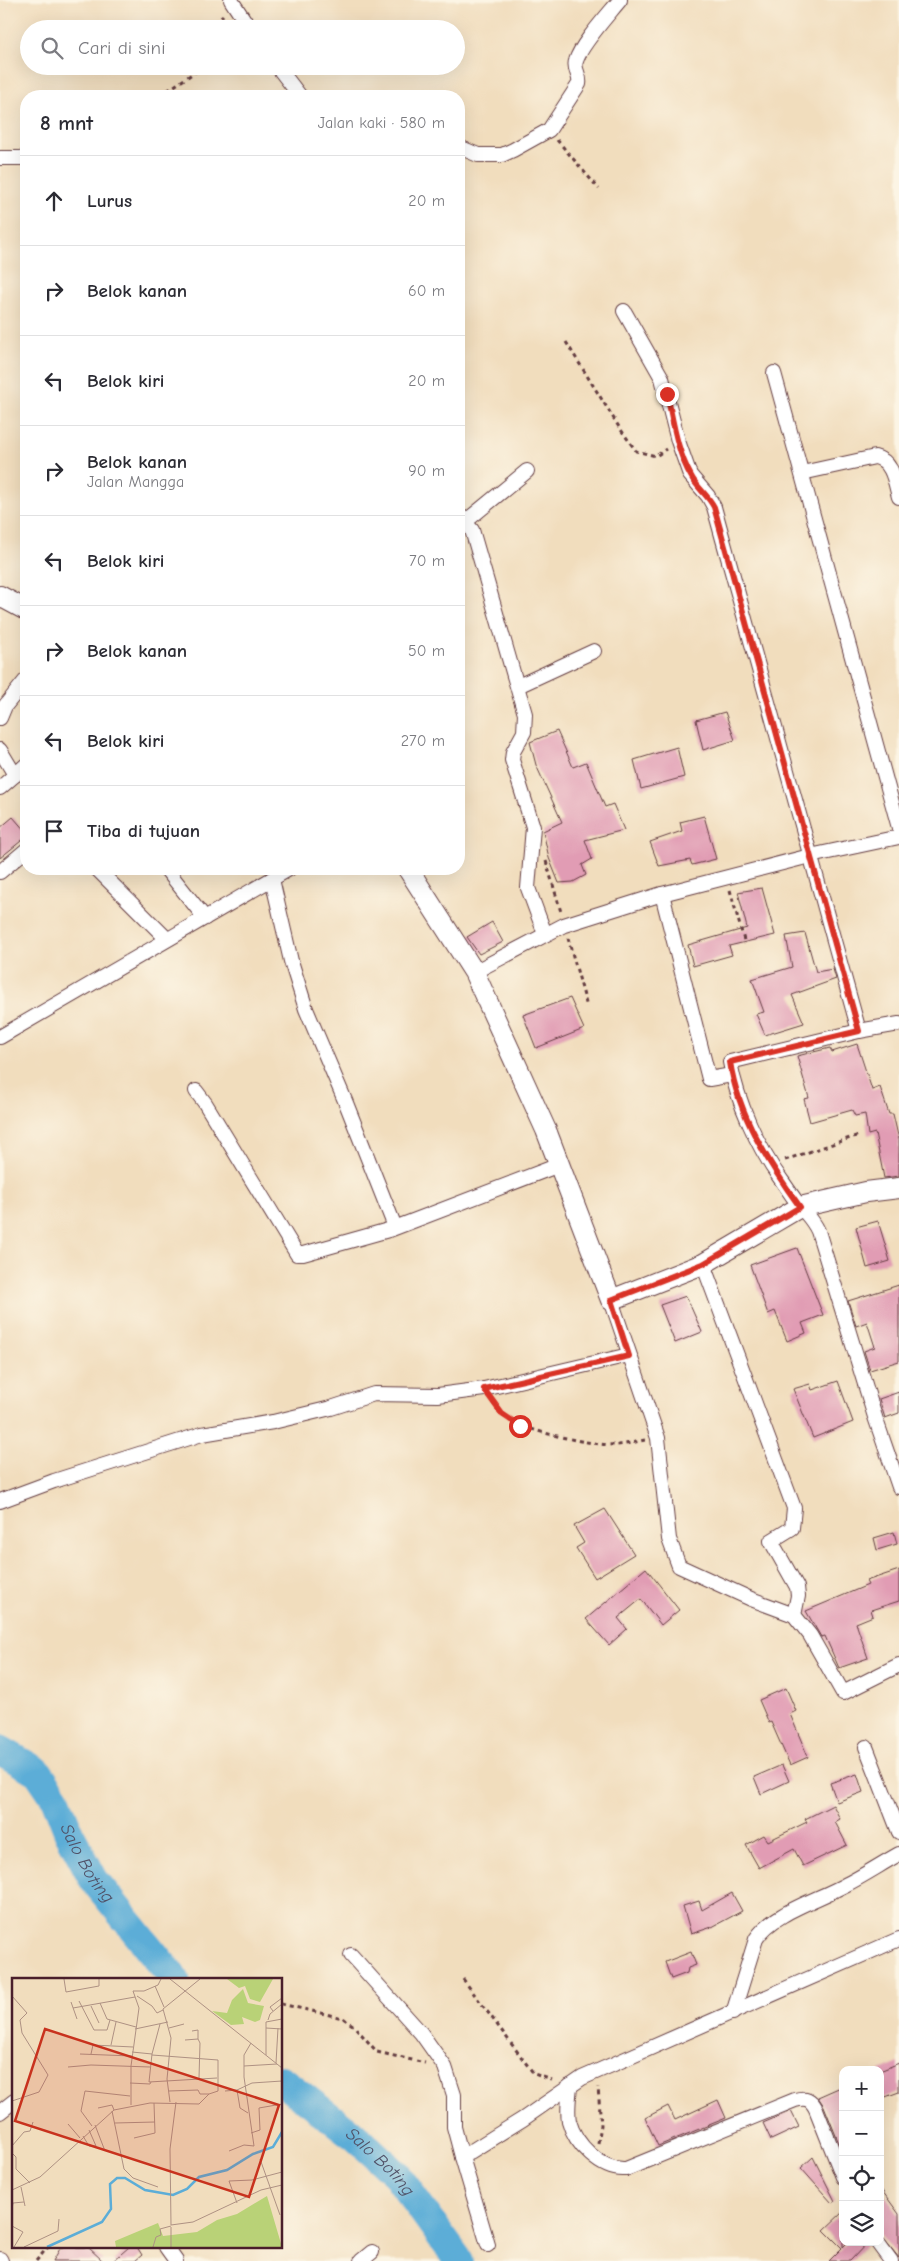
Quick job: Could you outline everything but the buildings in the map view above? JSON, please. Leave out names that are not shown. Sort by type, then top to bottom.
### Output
[{"type":"street","points":[[231,0],[244,20]]},
{"type":"street","points":[[465,150],[478,155],[502,155],[549,130],[579,84],[580,80],[575,66],[579,55],[620,0]]},
{"type":"street","points":[[284,75],[295,90]]},
{"type":"street","points":[[0,158],[20,158]]},
{"type":"street","points":[[624,311],[662,378],[678,441],[690,475],[708,496],[714,507],[859,1031]]},
{"type":"street","points":[[774,373],[899,828]]},
{"type":"street","points":[[802,473],[875,457],[888,463],[899,497]]},
{"type":"street","points":[[465,520],[527,471]]},
{"type":"street","points":[[465,524],[472,530],[525,714],[524,732],[513,752],[512,760],[533,827],[528,888],[545,934]]},
{"type":"street","points":[[0,596],[20,607]]},
{"type":"street","points":[[518,686],[594,652]]},
{"type":"street","points":[[0,718],[5,706],[20,687]]},
{"type":"street","points":[[0,750],[15,775]]},
{"type":"street","points":[[0,788],[20,770]]},
{"type":"street","points":[[474,972],[564,925],[662,894],[810,856],[899,837]]},
{"type":"street","points":[[0,872],[20,855]]},
{"type":"street","points":[[103,875],[167,939]]},
{"type":"street","points":[[171,875],[205,918]]},
{"type":"street","points":[[0,1037],[279,875]]},
{"type":"street","points":[[412,875],[474,972],[546,1130],[611,1300],[658,1438],[670,1539],[678,1566],[742,1595],[794,1615],[825,1659],[843,1693],[899,1665]]},
{"type":"street","points":[[272,879],[291,961],[306,1010],[350,1112],[395,1227]]},
{"type":"street","points":[[662,894],[709,1079],[732,1075]]},
{"type":"street","points":[[899,1024],[859,1031],[730,1062],[732,1075],[748,1118],[770,1165],[800,1207],[814,1221],[822,1240],[875,1418],[899,1486]]},
{"type":"street","points":[[196,1091],[206,1103],[296,1253],[303,1254],[395,1227],[559,1165]]},
{"type":"street","points":[[611,1300],[703,1264],[800,1207],[866,1192],[899,1188]]},
{"type":"street","points":[[703,1264],[794,1508],[792,1528],[771,1541],[797,1587],[798,1596],[794,1615]]},
{"type":"street","points":[[0,1501],[54,1481],[202,1434],[273,1422],[331,1408],[374,1394],[438,1395],[484,1389],[629,1356]]},
{"type":"street","points":[[866,1747],[899,1832]]},
{"type":"street","points":[[733,2013],[756,1940],[761,1932],[792,1911],[845,1886],[899,1854]]},
{"type":"street","points":[[462,2157],[524,2120],[570,2086],[597,2071],[899,1939]]},
{"type":"street","points":[[351,1955],[421,2033],[445,2067],[454,2094],[454,2127],[488,2245]]},
{"type":"street","points":[[570,2086],[568,2116],[572,2128],[582,2146],[600,2161],[613,2167],[626,2169],[795,2100],[806,2099],[814,2103],[839,2167]]},
{"type":"street","points":[[0,2112],[12,2103]]},
{"type":"street","points":[[880,2246],[891,2261]]},
{"type":"street","points":[[167,2248],[176,2261]]},
{"type":"path","points":[[168,90],[191,75]]},
{"type":"path","points":[[549,130],[599,189]]},
{"type":"path","points":[[566,342],[636,451],[656,456],[678,441]]},
{"type":"path","points":[[727,877],[745,944]]},
{"type":"path","points":[[770,1165],[859,1135]]},
{"type":"path","points":[[484,1389],[502,1414],[520,1426],[600,1444],[620,1444],[658,1438]]},
{"type":"path","points":[[462,1979],[534,2074],[570,2086]]},
{"type":"path","points":[[282,2004],[344,2018],[354,2026],[371,2048],[384,2055],[445,2067]]},
{"type":"path","points":[[597,2071],[601,2125],[597,2150],[600,2161]]},
{"type":"path","points":[[36,2261],[47,2248]]},
{"type":"waterway","name":"Salo Boting","points":[[0,1750],[38,1772],[55,1797],[69,1833],[94,1880],[173,1978]]},
{"type":"waterway","name":"Salo Boting","points":[[282,2081],[356,2137],[397,2175],[459,2261]]},
{"type":"route","points":[[520,1426],[502,1414],[484,1389],[629,1356],[611,1300],[703,1264],[800,1207],[770,1165],[748,1118],[732,1075],[730,1062],[859,1031],[714,507],[706,493],[690,475],[681,453],[667,394]]}]
